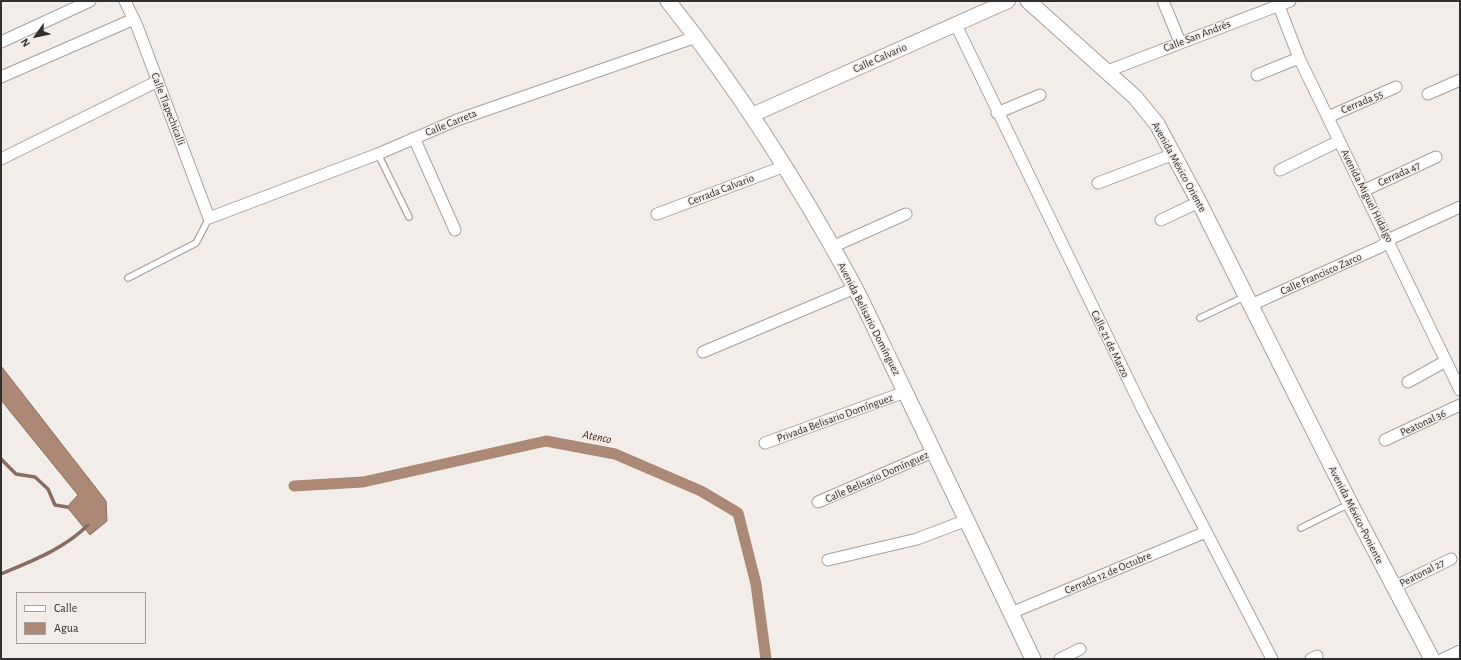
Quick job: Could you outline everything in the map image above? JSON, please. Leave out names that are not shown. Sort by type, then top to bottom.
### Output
[{"type":"main road","name":"Avenida Belisario Domínguez","points":[[668,1],[752,115],[785,166],[855,288],[935,451],[1033,659]]},
{"type":"main road","name":"Avenida México Oriente","points":[[1028,1],[1105,72],[1135,97],[1147,111],[1174,154],[1283,369]]},
{"type":"main road","name":"Avenida México-Poniente","points":[[1283,369],[1350,503],[1432,659]]},
{"type":"street","points":[[1,42],[90,1]]},
{"type":"street","name":"Calle Tlapechicalli","points":[[125,1],[134,18],[209,218]]},
{"type":"street","name":"Calle Calvario","points":[[752,115],[1008,1]]},
{"type":"street","points":[[1163,1],[1180,42]]},
{"type":"street","name":"Calle San Andrés","points":[[1105,72],[1277,3],[1290,1]]},
{"type":"street","name":"Avenida Miguel Hidalgo","points":[[1277,3],[1299,58],[1363,191],[1389,240],[1460,390]]},
{"type":"street","points":[[1,77],[134,18]]},
{"type":"street","name":"Calle 21 de Marzo","points":[[956,25],[997,113],[1142,410],[1272,659]]},
{"type":"street","name":"Calle Carreta","points":[[209,218],[378,154],[457,120],[696,37]]},
{"type":"street","points":[[1257,75],[1299,58]]},
{"type":"street","points":[[1428,94],[1460,80]]},
{"type":"street","points":[[1,159],[158,81]]},
{"type":"street","name":"Cerrada 55","points":[[1328,117],[1396,87]]},
{"type":"street","points":[[997,113],[1040,95]]},
{"type":"street","points":[[414,138],[455,230]]},
{"type":"street","points":[[1280,170],[1339,141]]},
{"type":"street","points":[[1098,183],[1174,154]]},
{"type":"street","name":"Cerrada 47","points":[[1363,191],[1436,157]]},
{"type":"street","name":"Cerrada Calvario","points":[[657,214],[785,166]]},
{"type":"street","points":[[1162,220],[1199,202]]},
{"type":"street","name":"Calle Francisco Zarco","points":[[1249,300],[1380,247],[1389,240],[1460,207]]},
{"type":"street","points":[[832,247],[906,214]]},
{"type":"street","points":[[702,352],[855,288]]},
{"type":"street","points":[[1408,382],[1446,361]]},
{"type":"street","name":"Privada Belisario Domínguez","points":[[765,443],[905,392]]},
{"type":"street","name":"Peatonal 36","points":[[1385,440],[1460,405]]},
{"type":"street","name":"Calle Belisario Domínguez","points":[[818,502],[935,451]]},
{"type":"street","points":[[828,560],[917,539],[967,520]]},
{"type":"street","name":"Cerrada 12 de Octubre","points":[[1011,613],[1206,532]]},
{"type":"street","name":"Peatonal 27","points":[[1394,588],[1451,559]]},
{"type":"street","points":[[1060,659],[1080,649]]},
{"type":"street","points":[[1443,659],[1460,651]]},
{"type":"lane","points":[[378,154],[409,217]]},
{"type":"lane","points":[[128,278],[196,243],[209,218]]},
{"type":"lane","points":[[1200,318],[1249,300]]},
{"type":"lane","points":[[1301,528],[1350,503]]},
{"type":"water","points":[[1,366],[106,501],[107,521],[90,535],[67,507],[78,495],[1,400]]},
{"type":"waterway","name":"Atenco","points":[[294,486],[363,482],[546,441],[615,454],[701,491],[738,513],[756,584],[766,659]]},
{"type":"waterway","points":[[1,459],[16,474],[35,477],[48,489],[55,505],[67,507]]},
{"type":"waterway","points":[[1,574],[58,548],[88,525]]}]
